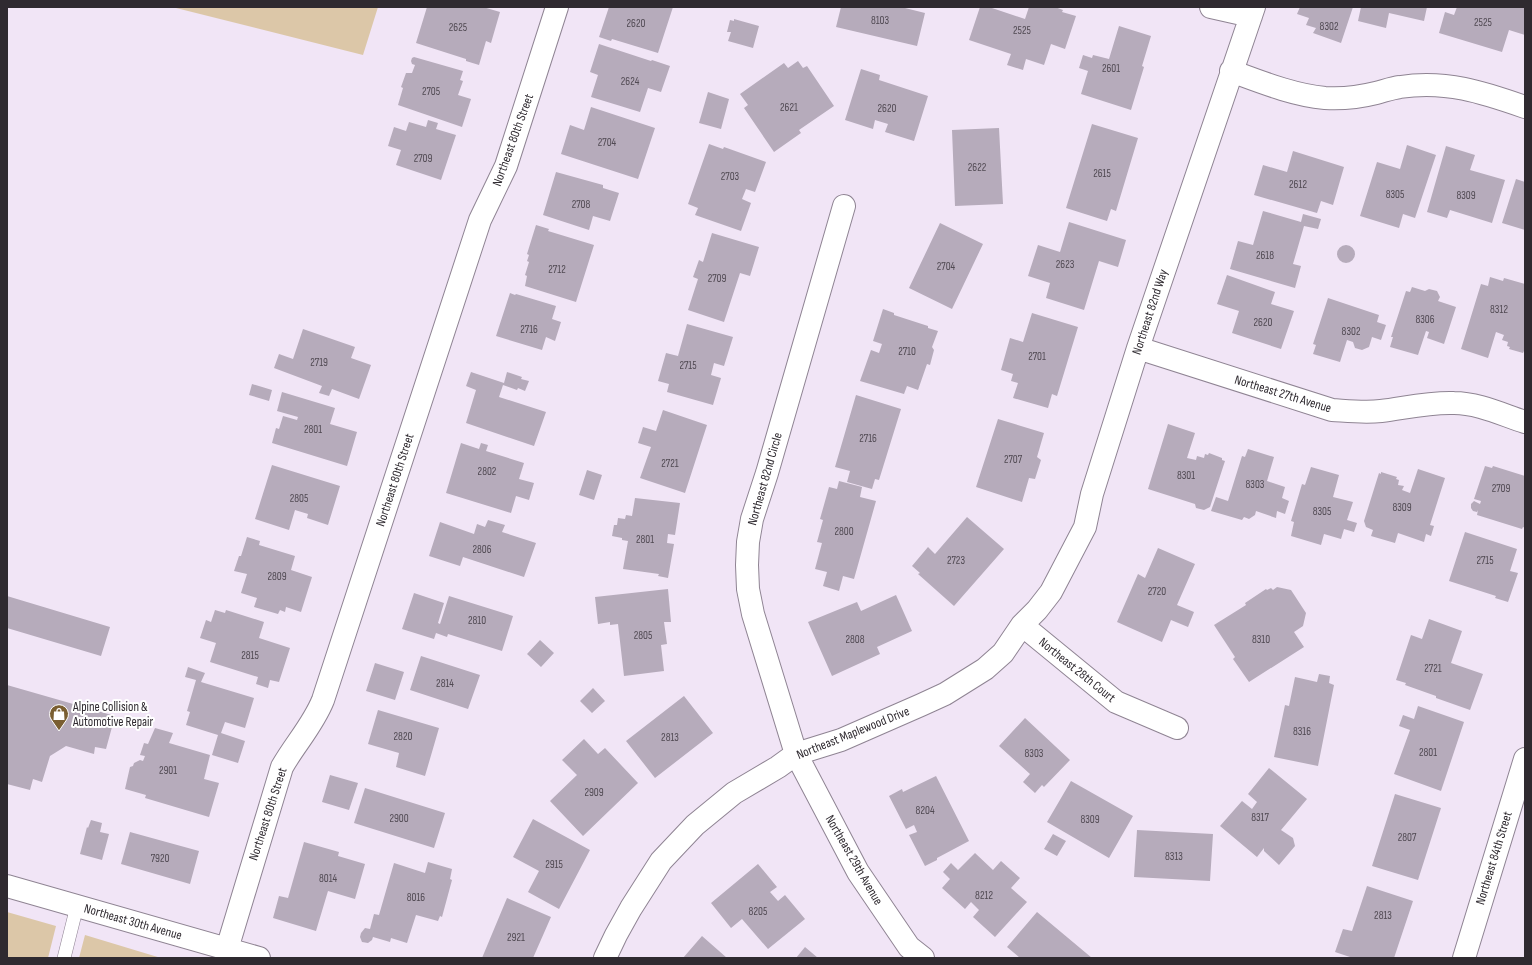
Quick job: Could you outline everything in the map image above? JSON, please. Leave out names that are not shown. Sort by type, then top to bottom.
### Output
[{"type":"street","name":"Northeast 80th Street","points":[[227,949],[278,778],[287,758],[311,726],[323,700],[480,220],[506,166],[557,7]]},
{"type":"street","points":[[1212,7],[1252,12]]},
{"type":"street","name":"Northeast 82nd Way","points":[[1030,618],[1051,592],[1085,527],[1092,494],[1138,348],[1252,12]]},
{"type":"street","points":[[1231,71],[1303,94],[1326,98],[1351,97],[1399,87],[1424,84],[1451,85],[1525,107]]},
{"type":"street","name":"Northeast 82nd Circle","points":[[796,754],[753,614],[748,589],[748,542],[753,513],[767,473],[844,206]]},
{"type":"street","name":"Northeast 27th Avenue","points":[[1138,348],[1332,410],[1358,412],[1380,411],[1406,406],[1455,403],[1478,407],[1525,422]]},
{"type":"street","name":"Northeast Maplewood Drive","points":[[605,958],[631,908],[661,861],[695,825],[734,793],[778,767],[796,754],[841,740],[945,694],[985,669],[1003,654],[1030,618]]},
{"type":"street","name":"Northeast 28th Court","points":[[1030,618],[1116,702],[1177,728]]},
{"type":"street","name":"Northeast 29th Avenue","points":[[796,754],[858,872],[909,946],[923,958]]},
{"type":"street","name":"Northeast 84th Street","points":[[1464,958],[1525,759]]},
{"type":"street","name":"Northeast 30th Avenue","points":[[7,886],[259,958]]},
{"type":"lane","points":[[64,958],[77,906]]},
{"type":"shaded area","points":[[172,7],[378,7],[363,55]]},
{"type":"shaded area","points":[[7,912],[56,926],[48,958],[7,958]]},
{"type":"shaded area","points":[[85,935],[161,958],[79,958]]},
{"type":"building","points":[[427,7],[483,7],[500,12],[491,43],[486,41],[479,65],[466,61],[466,59],[416,43]]},
{"type":"building","points":[[609,7],[673,7],[658,53],[612,39],[611,41],[599,37]]},
{"type":"building","points":[[841,7],[901,7],[925,13],[917,46],[836,27]]},
{"type":"building","points":[[980,7],[989,7],[1025,19],[1029,7],[1055,7],[1063,10],[1062,12],[1076,16],[1065,49],[1051,44],[1044,65],[1026,59],[1023,70],[1007,65],[1011,54],[969,40]]},
{"type":"building","points":[[1300,7],[1353,7],[1341,43],[1313,33],[1316,28],[1306,25],[1309,18],[1297,14]]},
{"type":"building","points":[[1361,7],[1427,7],[1424,21],[1389,13],[1386,28],[1358,21]]},
{"type":"building","points":[[1457,7],[1525,7],[1525,35],[1509,30],[1502,52],[1439,33],[1445,12],[1454,15]]},
{"type":"building","points":[[734,19],[759,26],[753,48],[728,41],[731,32],[727,32],[730,20],[734,21]]},
{"type":"building","points":[[1119,26],[1151,36],[1142,66],[1144,67],[1131,110],[1081,94],[1088,71],[1079,68],[1083,55],[1092,58],[1093,55],[1109,59]]},
{"type":"building","points":[[599,44],[670,66],[661,92],[648,88],[640,112],[591,97],[598,75],[590,72]]},
{"type":"building","points":[[414,57],[463,71],[460,80],[463,81],[458,95],[471,99],[462,127],[398,105],[403,88],[401,87],[406,73],[412,73],[415,65],[412,64],[411,61]]},
{"type":"building","points":[[798,61],[803,68],[807,66],[834,106],[799,130],[801,133],[774,152],[744,108],[748,105],[740,94],[784,63],[788,68]]},
{"type":"building","points":[[861,69],[880,75],[879,80],[928,96],[914,141],[885,132],[888,124],[875,120],[873,129],[845,120]]},
{"type":"building","points":[[708,92],[729,99],[721,129],[699,123]]},
{"type":"building","points":[[591,107],[655,128],[638,179],[561,154],[570,125],[584,130]]},
{"type":"building","points":[[428,120],[438,123],[436,129],[456,135],[441,180],[396,165],[401,150],[388,146],[394,127],[406,131],[409,122],[426,127]]},
{"type":"building","points":[[1092,124],[1138,138],[1116,211],[1111,209],[1107,221],[1066,208]]},
{"type":"building","points":[[999,128],[1003,204],[955,206],[952,130]]},
{"type":"building","points":[[709,144],[723,149],[724,147],[766,162],[755,192],[746,189],[742,199],[751,203],[741,231],[695,215],[698,208],[688,204]]},
{"type":"building","points":[[1407,145],[1436,155],[1415,218],[1403,214],[1399,228],[1360,216],[1377,162],[1400,169]]},
{"type":"building","points":[[1446,146],[1475,155],[1470,170],[1505,180],[1492,223],[1450,210],[1447,218],[1427,212]]},
{"type":"building","points":[[1293,151],[1344,167],[1333,205],[1321,201],[1317,213],[1254,195],[1263,165],[1287,172]]},
{"type":"building","points":[[556,172],[603,185],[603,188],[619,193],[610,221],[593,216],[589,230],[543,215]]},
{"type":"building","points":[[1516,179],[1525,182],[1525,230],[1502,223]]},
{"type":"building","points":[[1263,211],[1301,222],[1303,214],[1321,219],[1318,229],[1304,226],[1293,264],[1301,266],[1295,288],[1230,269],[1238,241],[1253,245]]},
{"type":"building","points":[[1069,222],[1126,240],[1118,267],[1099,261],[1084,310],[1046,298],[1050,283],[1028,276],[1038,245],[1060,252]]},
{"type":"building","points":[[940,223],[983,244],[952,309],[909,288]]},
{"type":"building","points":[[536,225],[549,229],[548,231],[594,245],[576,302],[525,286],[527,276],[525,275],[529,262],[527,261],[529,255],[527,254]]},
{"type":"building","points":[[712,233],[759,247],[750,276],[740,273],[724,322],[688,310],[698,279],[693,277],[699,260],[703,262]]},
{"type":"building","points":[[1342,245],[1350,245],[1355,250],[1353,261],[1350,263],[1342,263],[1337,258],[1337,250]]},
{"type":"building","points":[[1227,275],[1275,292],[1271,304],[1294,311],[1281,349],[1232,333],[1239,311],[1217,304]]},
{"type":"building","points":[[1490,277],[1503,281],[1504,278],[1525,284],[1525,351],[1523,353],[1509,349],[1510,347],[1507,346],[1508,342],[1502,340],[1504,335],[1496,332],[1488,358],[1461,349],[1481,284],[1488,286]]},
{"type":"building","points":[[1412,287],[1425,291],[1429,289],[1437,291],[1440,297],[1438,301],[1456,307],[1444,344],[1427,338],[1429,332],[1426,331],[1418,355],[1390,347],[1393,337],[1391,337],[1406,291],[1410,292]]},
{"type":"building","points":[[510,293],[556,306],[552,319],[561,322],[555,341],[546,337],[542,350],[496,336]]},
{"type":"building","points":[[1328,298],[1379,315],[1377,322],[1386,325],[1381,340],[1372,337],[1369,347],[1362,350],[1355,348],[1353,342],[1347,340],[1340,362],[1313,354],[1316,345],[1313,344]]},
{"type":"building","points":[[883,309],[894,313],[894,315],[928,326],[928,328],[938,331],[932,347],[934,350],[930,365],[927,364],[918,390],[907,386],[904,394],[860,381],[871,350],[879,353],[882,344],[873,341]]},
{"type":"building","points":[[1032,313],[1078,327],[1057,396],[1052,394],[1048,408],[1013,398],[1018,383],[1011,381],[1013,374],[1001,370],[1010,338],[1023,342]]},
{"type":"building","points":[[687,324],[733,337],[724,366],[714,363],[711,375],[721,378],[713,405],[667,392],[669,384],[658,381],[666,353],[678,356]]},
{"type":"building","points":[[303,329],[355,347],[351,358],[371,365],[359,399],[332,389],[329,396],[319,393],[322,386],[274,368],[279,354],[293,359]]},
{"type":"building","points":[[471,372],[504,383],[507,372],[529,381],[525,391],[503,385],[499,397],[546,412],[534,446],[466,423],[476,390],[466,386]]},
{"type":"building","points":[[252,384],[272,390],[269,401],[249,395]]},
{"type":"building","points":[[282,392],[335,408],[330,424],[357,432],[347,466],[272,443],[276,428],[279,429],[283,416],[297,420],[298,417],[277,411]]},
{"type":"building","points":[[856,395],[901,409],[879,480],[875,479],[872,489],[847,482],[850,471],[835,467]]},
{"type":"building","points":[[663,410],[707,425],[685,493],[640,478],[651,447],[638,443],[643,427],[656,431]]},
{"type":"building","points":[[998,419],[1044,433],[1037,457],[1041,460],[1035,479],[1029,478],[1022,502],[976,487]]},
{"type":"building","points":[[1168,424],[1195,433],[1187,458],[1196,460],[1197,456],[1204,458],[1205,454],[1208,455],[1209,453],[1222,458],[1222,460],[1225,461],[1210,507],[1204,510],[1196,508],[1195,504],[1148,489]]},
{"type":"building","points":[[461,443],[479,449],[481,443],[488,445],[486,451],[524,463],[519,479],[534,483],[529,500],[516,496],[511,513],[446,493]]},
{"type":"building","points":[[1248,449],[1274,457],[1267,481],[1285,487],[1282,498],[1289,501],[1285,514],[1277,511],[1276,518],[1256,511],[1255,515],[1249,519],[1244,517],[1242,520],[1211,511],[1216,497],[1228,501],[1242,456],[1245,457]]},
{"type":"building","points":[[272,465],[340,486],[328,525],[307,518],[308,514],[295,510],[289,530],[255,519]]},
{"type":"building","points":[[1485,466],[1492,468],[1493,466],[1525,476],[1525,528],[1523,527],[1522,529],[1477,515],[1478,510],[1477,512],[1473,511],[1471,508],[1471,504],[1474,501],[1480,504],[1481,501],[1474,499]]},
{"type":"building","points":[[1311,467],[1339,475],[1333,497],[1353,502],[1347,520],[1357,523],[1354,532],[1344,529],[1341,539],[1324,534],[1321,545],[1291,536],[1294,522],[1291,521],[1302,484],[1305,485]]},
{"type":"building","points":[[1418,469],[1445,478],[1430,525],[1434,526],[1431,536],[1426,534],[1424,542],[1398,533],[1395,543],[1371,536],[1373,530],[1366,527],[1364,521],[1379,473],[1381,474],[1381,472],[1397,477],[1396,479],[1399,480],[1398,485],[1404,486],[1402,490],[1410,493]]},
{"type":"building","points":[[587,470],[602,475],[594,500],[579,495]]},
{"type":"building","points":[[839,481],[862,487],[860,497],[876,501],[854,579],[843,576],[839,591],[823,586],[827,572],[815,569],[822,543],[817,542],[823,520],[820,519],[829,487],[837,489]]},
{"type":"building","points":[[635,498],[680,503],[675,535],[668,534],[667,543],[674,544],[668,578],[658,576],[659,574],[623,569],[628,541],[612,536],[614,525],[617,525],[618,518],[625,519],[626,515],[632,516]]},
{"type":"building","points":[[967,517],[1004,549],[954,606],[918,574],[920,573],[912,566],[928,547],[935,554]]},
{"type":"building","points":[[488,520],[505,525],[502,532],[536,543],[524,577],[463,557],[460,566],[429,556],[440,522],[474,534],[477,524],[485,527]]},
{"type":"building","points":[[1465,532],[1517,549],[1510,571],[1518,573],[1508,602],[1495,598],[1496,596],[1449,581]]},
{"type":"building","points":[[247,537],[260,541],[259,545],[295,556],[291,570],[312,577],[301,612],[286,607],[285,612],[280,610],[278,614],[254,607],[257,598],[241,593],[247,574],[234,571]]},
{"type":"building","points":[[1158,548],[1195,564],[1177,605],[1194,612],[1188,627],[1171,620],[1162,642],[1117,622],[1138,574],[1145,578]]},
{"type":"building","points":[[1277,587],[1291,590],[1306,613],[1303,626],[1294,632],[1304,647],[1249,682],[1233,659],[1235,657],[1214,625],[1246,605],[1245,603],[1266,589],[1271,588],[1273,590]]},
{"type":"building","points":[[668,589],[671,622],[664,622],[667,644],[661,645],[664,671],[624,676],[618,624],[610,625],[610,622],[598,624],[595,597]]},
{"type":"building","points":[[414,593],[444,603],[438,623],[440,624],[449,596],[513,616],[502,651],[448,634],[447,637],[436,633],[434,639],[402,629]]},
{"type":"building","points":[[896,595],[912,631],[877,647],[880,654],[832,676],[808,622],[857,602],[861,611]]},
{"type":"building","points":[[7,596],[110,627],[101,656],[7,628]]},
{"type":"building","points":[[215,610],[225,613],[226,610],[264,622],[259,638],[290,648],[279,682],[270,680],[268,688],[256,684],[258,677],[210,662],[216,643],[200,638],[206,620],[211,622]]},
{"type":"building","points":[[1429,619],[1462,631],[1451,663],[1483,674],[1470,710],[1436,698],[1436,696],[1405,685],[1406,683],[1396,680],[1411,635],[1422,639]]},
{"type":"building","points":[[540,640],[554,653],[541,667],[527,654]]},
{"type":"building","points":[[421,656],[480,675],[468,709],[410,690]]},
{"type":"building","points":[[375,663],[404,672],[395,700],[366,691]]},
{"type":"building","points":[[188,667],[205,673],[201,682],[254,698],[245,728],[225,722],[221,733],[245,741],[238,763],[212,755],[218,735],[186,725],[190,712],[187,711],[196,680],[185,677]]},
{"type":"building","points":[[1319,674],[1330,676],[1329,683],[1334,685],[1318,766],[1274,757],[1285,705],[1289,706],[1295,677],[1317,682]]},
{"type":"building","name":"Alpine Collision & Automotive Repair","points":[[7,685],[115,716],[106,749],[95,747],[94,754],[66,746],[50,756],[42,782],[33,779],[30,790],[7,784]]},
{"type":"building","points":[[593,688],[605,701],[592,713],[580,701]]},
{"type":"building","points":[[684,696],[713,733],[655,778],[626,741]]},
{"type":"building","points":[[1418,706],[1464,722],[1441,791],[1394,774],[1410,730],[1399,726],[1403,715],[1414,719]]},
{"type":"building","points":[[378,710],[439,728],[425,776],[396,767],[399,753],[368,744]]},
{"type":"building","points":[[1025,718],[1070,760],[1044,787],[1042,785],[1035,793],[1023,782],[1030,774],[999,746]]},
{"type":"building","points":[[155,728],[173,733],[169,743],[210,755],[204,779],[219,783],[209,817],[145,798],[146,795],[125,789],[130,767],[140,760],[143,761],[145,756],[140,755],[144,743],[148,744]]},
{"type":"building","points":[[584,739],[598,754],[605,748],[638,783],[583,836],[550,801],[577,775],[562,760]]},
{"type":"building","points":[[1269,768],[1307,799],[1281,830],[1293,838],[1295,846],[1279,865],[1264,851],[1264,848],[1257,857],[1220,826],[1242,801],[1252,809],[1257,802],[1248,794]]},
{"type":"building","points":[[330,775],[358,783],[349,810],[322,802]]},
{"type":"building","points":[[936,776],[969,841],[925,866],[909,835],[917,832],[914,825],[906,829],[889,796],[902,789],[903,792]]},
{"type":"building","points":[[1071,781],[1133,816],[1109,858],[1047,822]]},
{"type":"building","points":[[365,788],[445,813],[434,848],[354,823]]},
{"type":"building","points":[[1395,794],[1441,808],[1418,880],[1372,866]]},
{"type":"building","points":[[533,819],[590,850],[559,909],[528,892],[539,871],[513,857]]},
{"type":"building","points":[[91,820],[102,823],[100,832],[109,834],[102,860],[80,854],[87,827],[88,828]]},
{"type":"building","points":[[1137,830],[1213,834],[1210,881],[1134,877]]},
{"type":"building","points":[[130,832],[199,851],[190,884],[121,864]]},
{"type":"building","points":[[1053,834],[1066,841],[1057,856],[1044,849]]},
{"type":"building","points":[[304,842],[339,852],[338,856],[365,864],[355,899],[328,891],[316,931],[273,918],[279,896],[288,898]]},
{"type":"building","points":[[975,853],[993,870],[1001,861],[1020,878],[1011,888],[1027,902],[995,937],[973,917],[979,910],[971,902],[965,909],[942,888],[950,879],[943,872],[951,863],[958,870]]},
{"type":"building","points":[[428,862],[452,869],[450,879],[452,880],[442,917],[440,916],[438,921],[416,915],[407,943],[391,938],[390,942],[373,937],[368,943],[362,942],[360,937],[361,933],[365,928],[370,929],[374,914],[379,915],[394,863],[425,873]]},
{"type":"building","points":[[758,864],[777,887],[770,892],[778,901],[785,895],[805,919],[768,949],[742,919],[731,928],[711,903]]},
{"type":"building","points":[[1367,886],[1413,901],[1394,958],[1353,958],[1335,952],[1343,929],[1352,931]]},
{"type":"building","points":[[507,898],[551,917],[533,958],[482,958]]},
{"type":"building","points":[[1037,912],[1092,958],[1020,958],[1007,947]]},
{"type":"building","points":[[702,936],[727,958],[683,958]]},
{"type":"building","points":[[805,947],[818,958],[796,958]]},
{"type":"place","name":"Alpine Collision & Automotive Repair","points":[[59,731]]}]
